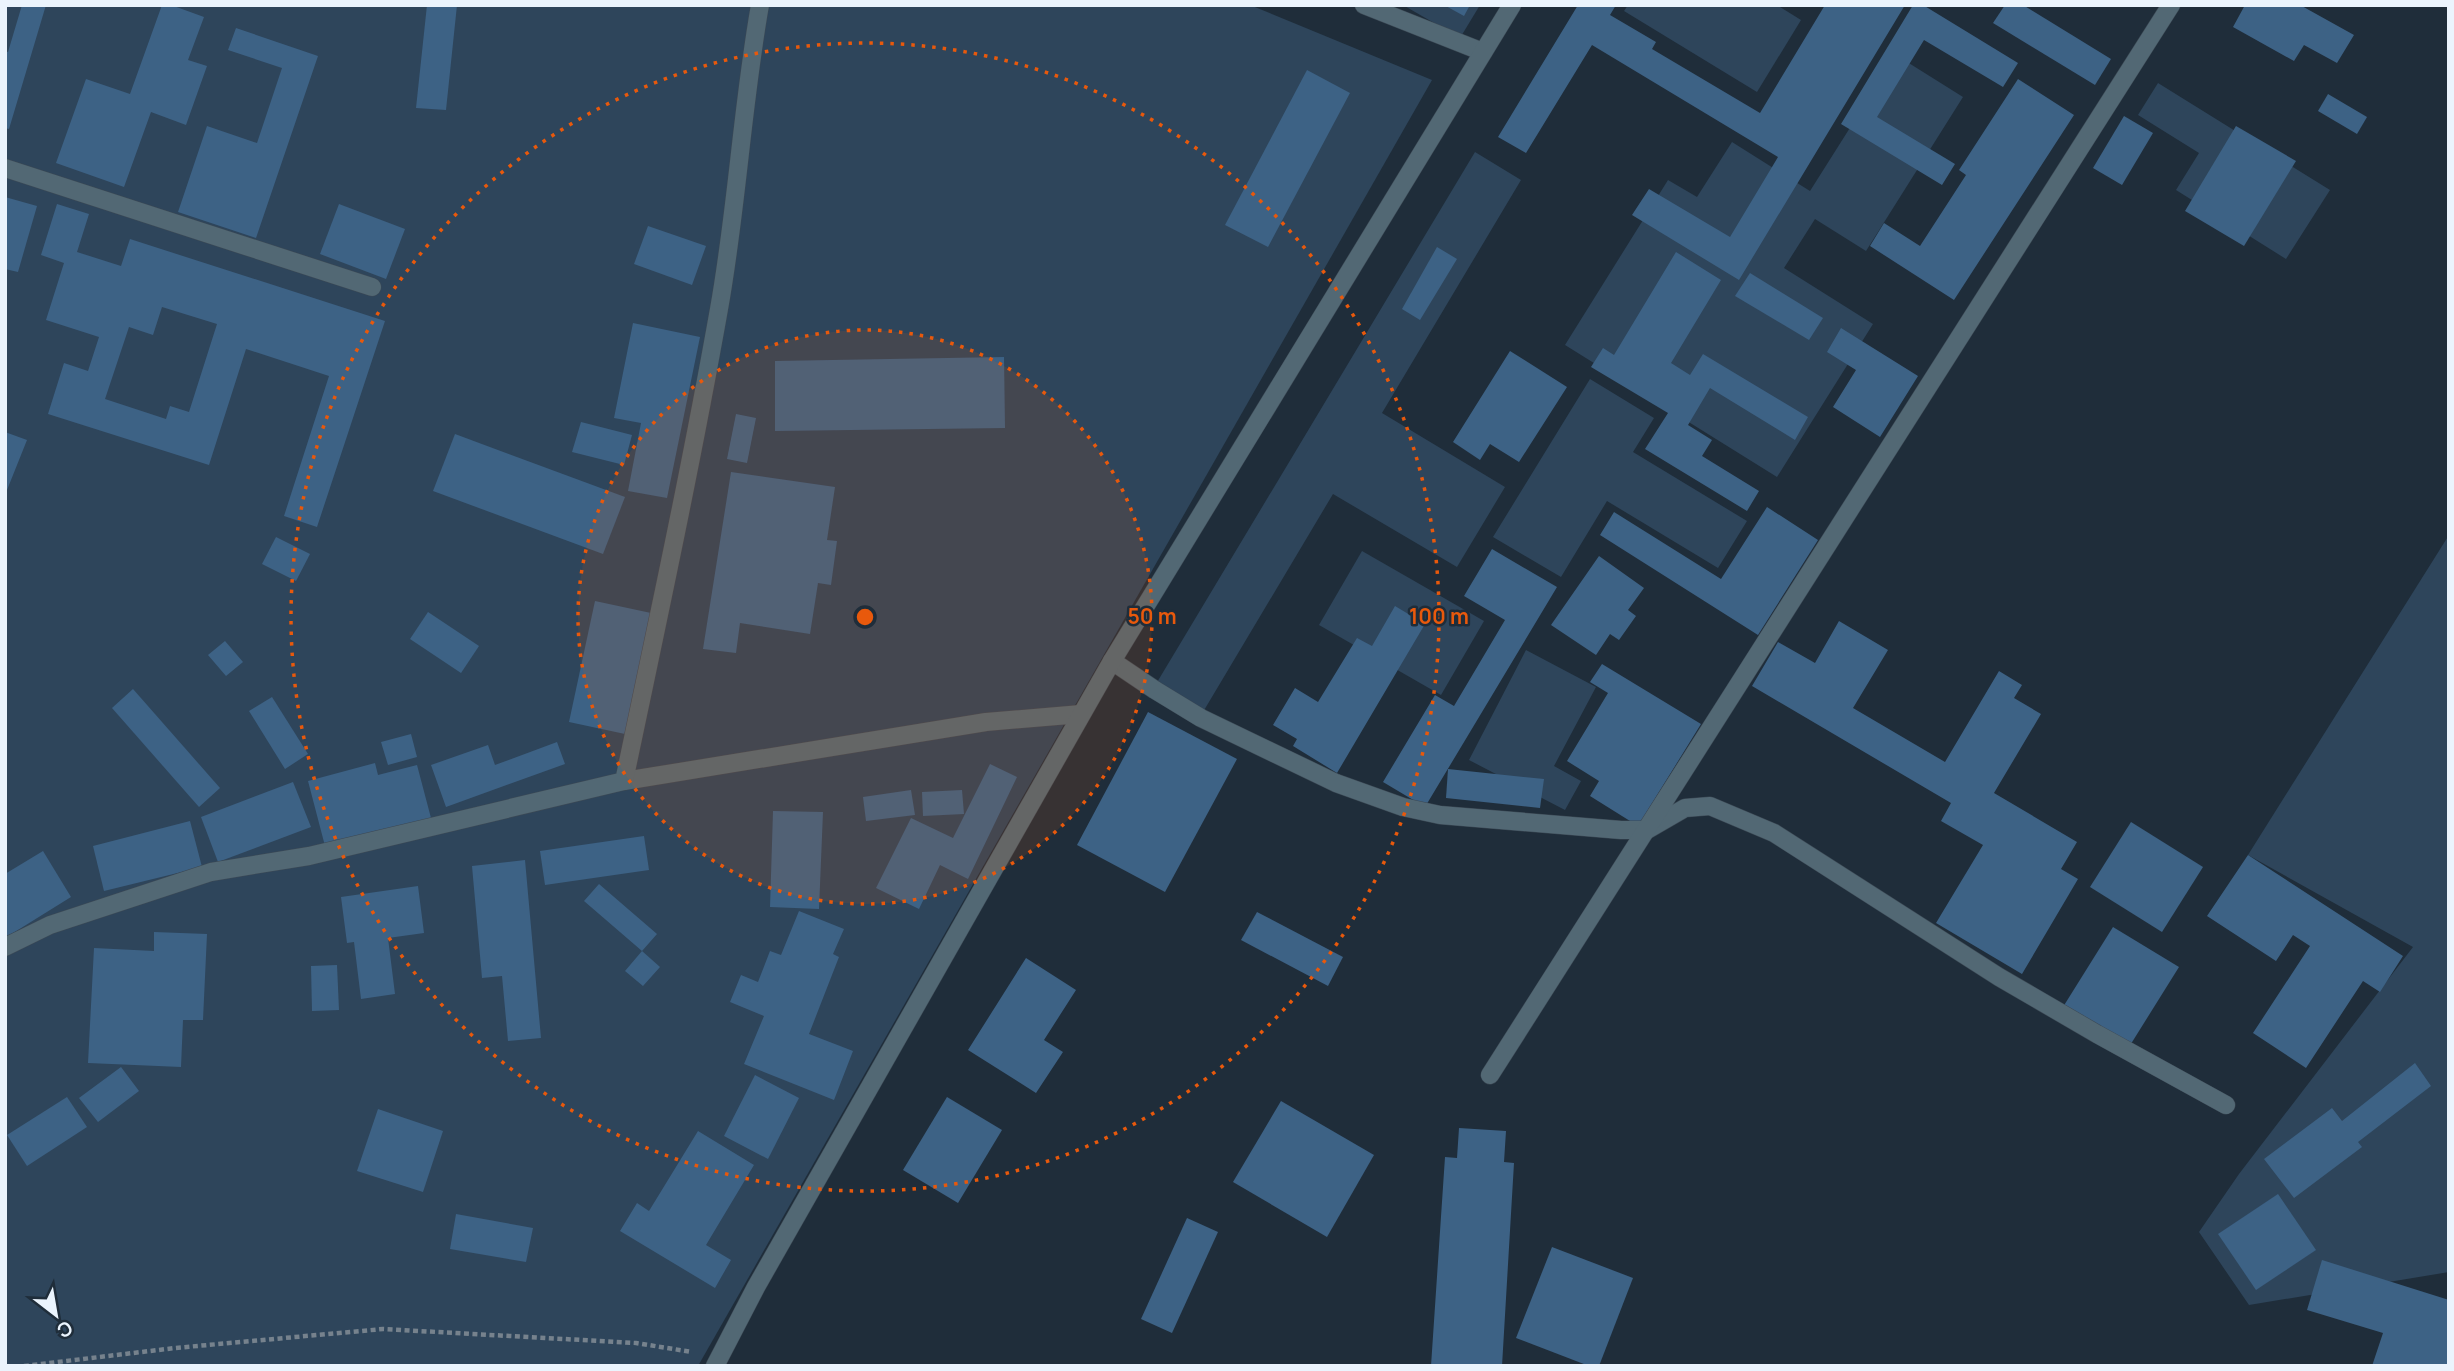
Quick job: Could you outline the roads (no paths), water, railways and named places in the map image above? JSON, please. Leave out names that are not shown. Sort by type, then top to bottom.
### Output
[{"type":"street","points":[[624,781],[720,307],[751,56],[760,5]]},
{"type":"street","points":[[1364,5],[1483,52]]},
{"type":"street","points":[[717,1361],[763,1275],[1112,661],[1513,5]]},
{"type":"street","points":[[1490,1075],[2171,5]]},
{"type":"street","points":[[5,168],[372,287]]},
{"type":"street","points":[[1112,661],[1201,718],[1336,783],[1403,807],[1440,815],[1647,830],[1685,808],[1710,806],[1774,833],[1999,977],[2226,1105]]},
{"type":"street","points":[[5,947],[50,925],[211,872],[309,856],[624,781],[985,722],[1081,714]]}]
